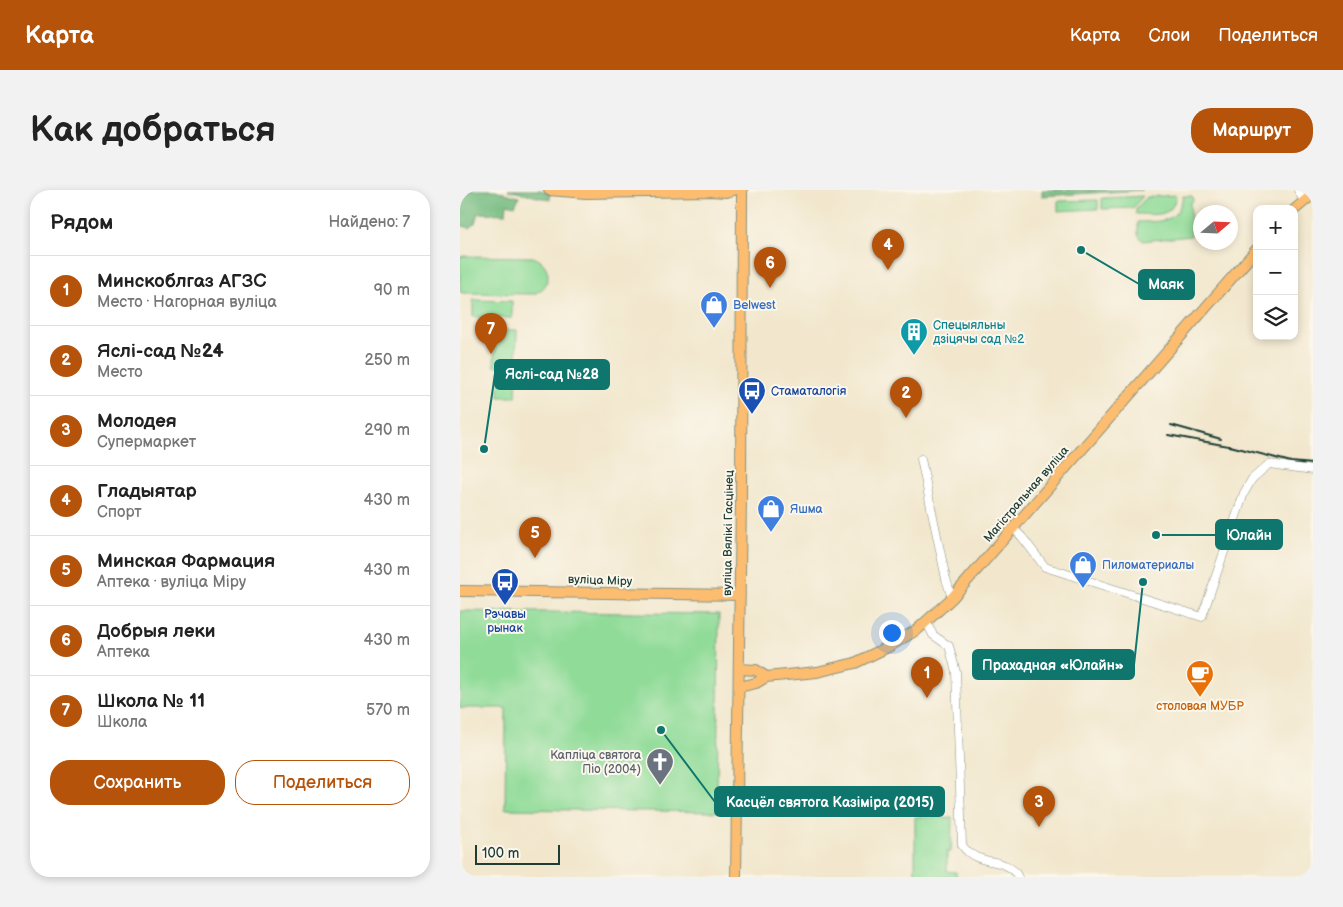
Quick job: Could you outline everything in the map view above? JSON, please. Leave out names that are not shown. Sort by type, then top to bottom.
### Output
[{"type":"main road","points":[[549,190],[586,193],[711,190],[726,192],[734,190]]},
{"type":"main road","name":"вуліца Вялікі Гасцінец","points":[[736,877],[740,669],[742,190]]},
{"type":"main road","points":[[1298,206],[1313,194]]},
{"type":"main road","name":"Магістральная вуліца","points":[[766,677],[824,671],[856,662],[892,645],[926,623],[952,598],[1255,250]]},
{"type":"main road","name":"вуліца Міру","points":[[460,591],[740,595]]},
{"type":"main road","points":[[739,687],[756,683],[766,677],[756,670],[740,669]]},
{"type":"street","points":[[1298,190],[1304,201]]},
{"type":"street","points":[[921,459],[946,579],[952,598]]},
{"type":"street","points":[[1013,528],[1044,567],[1202,618],[1244,492],[1252,479],[1268,464],[1313,470]]},
{"type":"street","points":[[926,623],[933,635],[949,646],[956,672],[962,845],[976,858],[1005,864],[1018,877]]},
{"type":"green space","points":[[460,190],[495,190],[519,197],[515,206],[507,204],[506,214],[478,213],[475,223],[469,228],[460,225]]},
{"type":"green space","points":[[508,190],[540,190],[550,193],[550,200]]},
{"type":"green space","points":[[1042,190],[1143,190],[1042,196]]},
{"type":"green space","points":[[1176,195],[1174,203],[1167,212],[1136,214],[1136,208],[1147,197]]},
{"type":"green space","points":[[1143,196],[1133,208],[1102,209],[1102,198]]},
{"type":"green space","points":[[1183,196],[1192,196],[1193,201],[1190,203],[1191,236],[1143,241],[1138,235],[1138,222],[1167,219],[1177,212]]},
{"type":"green space","points":[[1098,200],[1098,209],[1058,211],[1058,201]]},
{"type":"green space","points":[[460,257],[533,257],[540,260],[547,270],[547,282],[540,291],[533,294],[463,293],[460,292]]},
{"type":"green space","points":[[473,300],[512,301],[512,318],[473,317]]},
{"type":"green space","points":[[495,330],[517,330],[516,366],[494,366]]},
{"type":"green space","points":[[499,371],[517,372],[516,397],[499,397]]},
{"type":"green space","points":[[460,611],[719,614],[717,812],[505,809],[506,708],[460,708]]},
{"type":"green space","points":[[915,817],[952,818],[951,852],[947,852],[947,871],[956,872],[956,877],[915,877]]},
{"type":"railway","points":[[1171,425],[1221,439]]},
{"type":"railway","points":[[1168,435],[1234,447],[1291,462],[1313,464]]},
{"type":"place","name":"Маяк","points":[[1081,250]]},
{"type":"place","name":"Гладыятар","points":[[888,270]]},
{"type":"place","name":"Добрыя леки","points":[[770,288]]},
{"type":"place","name":"Belwest","points":[[714,329]]},
{"type":"place","name":"Школа № 11","points":[[491,354]]},
{"type":"place","name":"Спецыяльны дзіцячы сад №2","points":[[914,356]]},
{"type":"place","name":"Стаматалогія","points":[[752,415]]},
{"type":"place","name":"Яслі-сад №24","points":[[906,418]]},
{"type":"place","name":"Яслі-сад №28","points":[[484,449]]},
{"type":"place","name":"Яшма","points":[[771,533]]},
{"type":"place","name":"Юлайн","points":[[1156,535]]},
{"type":"place","name":"Минская Фармация","points":[[535,558]]},
{"type":"place","name":"Прахадная «Юлайн»","points":[[1143,582]]},
{"type":"place","name":"Пиломатериалы","points":[[1083,589]]},
{"type":"place","name":"Рэчавы рынак","points":[[505,606]]},
{"type":"place","name":"Минскоблгаз АГЗС","points":[[927,698]]},
{"type":"place","name":"столовая МУБР","points":[[1200,698]]},
{"type":"place","name":"Касцёл святога Казіміра (2015)","points":[[661,730]]},
{"type":"place","name":"Капліца святога Піо (2004)","points":[[660,786]]},
{"type":"place","name":"Молодея","points":[[1039,827]]}]
